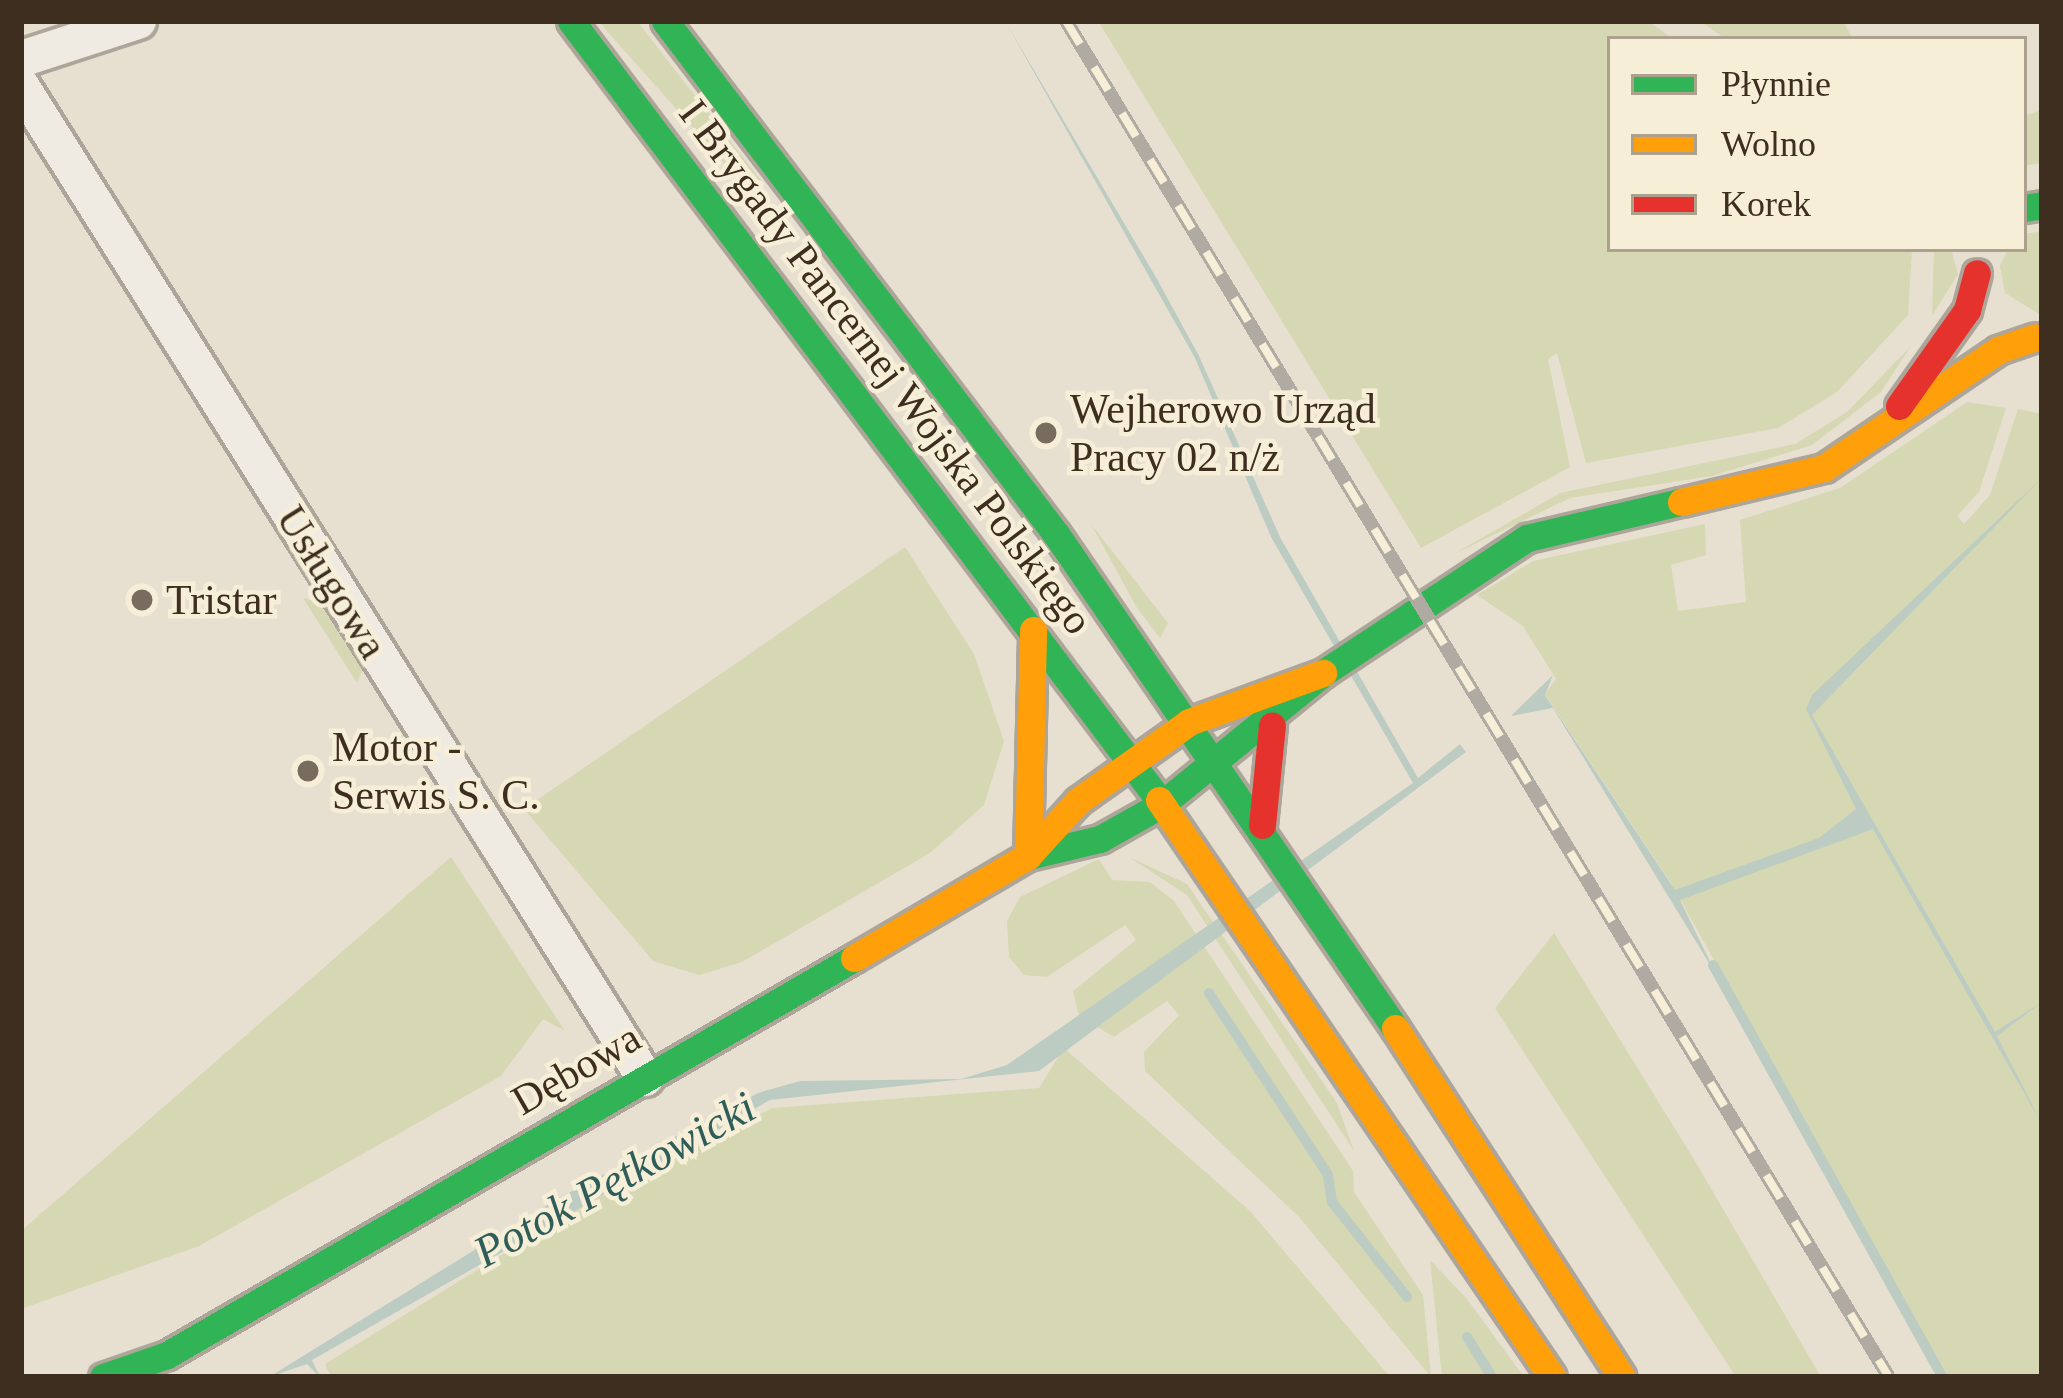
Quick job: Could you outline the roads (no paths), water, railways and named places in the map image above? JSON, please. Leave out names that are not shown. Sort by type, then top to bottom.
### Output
[{"type":"main road","name":"I Brygady Pancernej Wojska Polskiego","points":[[571,21],[1162,803],[1552,1377]]},
{"type":"main road","name":"I Brygady Pancernej Wojska Polskiego","points":[[664,21],[1219,764],[1622,1377]]},
{"type":"main road","points":[[1979,261],[1988,308],[2039,336]]},
{"type":"main road","points":[[1891,418],[1966,310],[1979,261]]},
{"type":"main road","points":[[1162,803],[1272,725],[1323,674],[1527,538],[1613,511],[1774,486],[1824,468],[1891,418],[2039,336]]},
{"type":"main road","points":[[1028,856],[1033,630]]},
{"type":"main road","points":[[1132,764],[1189,722],[1323,674]]},
{"type":"main road","points":[[1262,825],[1272,725]]},
{"type":"main road","name":"Dębowa","points":[[103,1377],[167,1355],[1028,856],[1132,764]]},
{"type":"main road","name":"Dębowa","points":[[1028,856],[1100,839],[1162,803]]},
{"type":"main road","name":"Dębowa","points":[[143,1377],[167,1355]]},
{"type":"street","points":[[21,59],[138,21]]},
{"type":"street","name":"Usługowa","points":[[21,86],[645,1078]]},
{"type":"water","name":"Potok Pętkowicki","points":[[1005,21],[1157,279],[1199,356],[1281,539],[1418,778],[1460,744],[1466,752],[1039,1071],[770,1100],[312,1360],[320,1377],[307,1364],[269,1377],[557,1199],[758,1093],[800,1081],[961,1079],[1007,1065],[1413,783],[1271,537],[1195,358]]},
{"type":"water","points":[[2042,478],[1812,715],[1995,1032],[2042,1002],[1997,1036],[2042,1124],[1873,829],[1680,900],[1717,976],[1553,708],[1511,716],[1553,675],[1545,695],[1675,890],[1819,838],[1856,809],[1806,709],[1812,695]]},
{"type":"waterway","points":[[1713,965],[1942,1377]]},
{"type":"waterway","points":[[1209,993],[1328,1175],[1332,1202],[1407,1297]]},
{"type":"waterway","points":[[1467,1337],[1492,1377]]},
{"type":"railway","points":[[1066,21],[1889,1377]]},
{"type":"place","name":"Wejherowo Urząd Pracy 02 n/ż","points":[[1046,433]]},
{"type":"place","name":"Tristar","points":[[142,600]]},
{"type":"place","name":"Motor - Serwis S. C.","points":[[308,771]]}]
